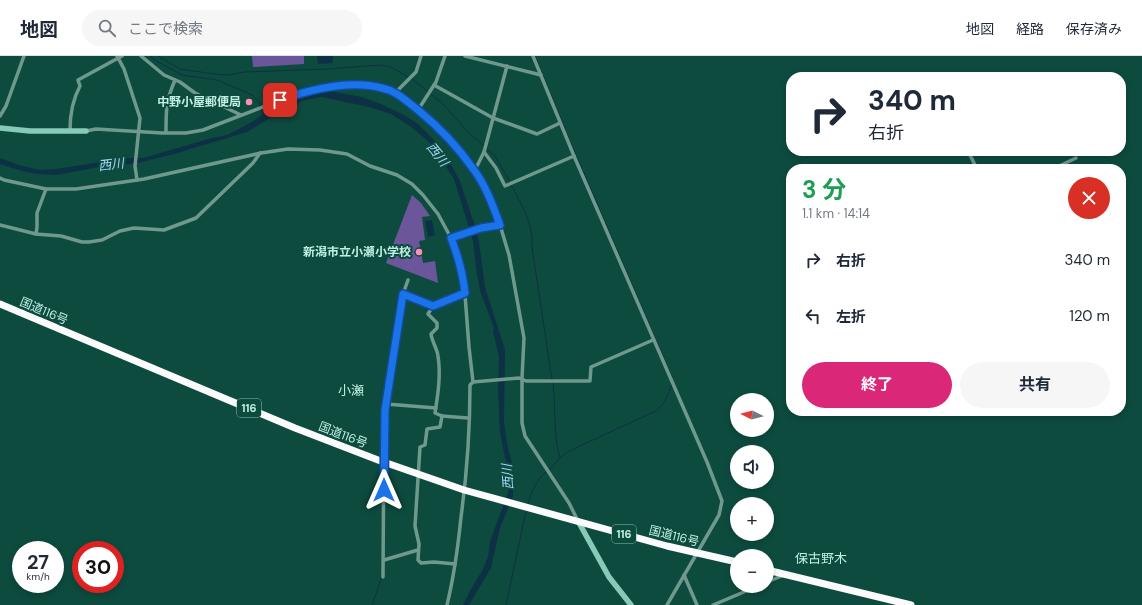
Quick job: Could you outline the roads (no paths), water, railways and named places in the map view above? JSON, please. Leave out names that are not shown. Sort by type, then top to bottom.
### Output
[{"type":"highway","name":"国道116号","points":[[0,304],[295,428],[383,462],[464,490],[512,504],[667,546],[730,560]]},
{"type":"highway","points":[[774,572],[911,605]]},
{"type":"main road","points":[[0,128],[30,131],[86,131]]},
{"type":"main road","points":[[578,522],[609,577],[631,605]]},
{"type":"street","points":[[0,116],[6,106],[24,56]]},
{"type":"street","points":[[142,56],[164,75],[180,82],[195,93],[240,115]]},
{"type":"street","points":[[396,93],[416,72],[421,56]]},
{"type":"street","points":[[418,110],[434,85],[445,56]]},
{"type":"street","points":[[465,56],[481,58],[541,74]]},
{"type":"street","points":[[533,56],[560,124],[707,462],[722,501],[719,515],[667,605]]},
{"type":"street","points":[[70,130],[70,112],[74,97],[80,86],[78,80],[119,57],[139,112],[139,132],[135,166],[137,180]]},
{"type":"street","points":[[475,170],[484,152],[507,66]]},
{"type":"street","points":[[166,132],[166,107],[168,93],[174,80]]},
{"type":"street","points":[[86,131],[96,129],[186,133],[203,130],[294,95],[322,87],[340,85],[380,87],[396,93],[409,102],[444,133],[475,170],[500,225],[509,255],[523,326],[522,423],[525,436],[569,503],[578,522]]},
{"type":"street","points":[[434,85],[493,118],[537,134],[560,124]]},
{"type":"street","points":[[0,178],[46,188],[76,190],[137,180],[261,152],[288,149],[320,150],[351,156],[370,166],[397,175],[412,184],[438,214],[451,238],[458,257],[464,282],[473,382],[470,385],[468,454],[464,490],[455,564],[447,605]]},
{"type":"street","points":[[0,225],[36,234],[60,236],[82,242],[102,240],[120,231],[134,228],[164,230],[196,218],[253,163],[261,152]]},
{"type":"street","points":[[484,152],[496,168],[505,186],[574,156]]},
{"type":"street","points":[[1063,164],[1076,158]]},
{"type":"street","points":[[36,234],[37,214],[46,188]]},
{"type":"street","points":[[451,238],[478,229],[500,225]]},
{"type":"street","points":[[383,577],[384,420],[403,294],[408,280]]},
{"type":"street","points":[[465,293],[433,306],[428,314],[437,324],[432,334],[440,368],[435,413],[442,416],[468,418]]},
{"type":"street","points":[[403,294],[433,306]]},
{"type":"street","points":[[473,382],[522,378],[526,381],[590,381],[591,367],[653,340]]},
{"type":"street","points":[[386,404],[436,408]]},
{"type":"street","points":[[442,416],[440,428],[427,429],[425,445],[420,447],[415,526],[419,544],[418,560],[421,563],[434,562],[455,564]]},
{"type":"street","points":[[384,560],[418,550]]},
{"type":"street","points":[[774,579],[785,574]]},
{"type":"street","points":[[684,575],[697,605]]},
{"type":"street","points":[[713,605],[741,593]]},
{"type":"water","points":[[317,56],[333,56],[333,63],[318,64]]},
{"type":"water","name":"西川","points":[[324,90],[362,97],[404,115],[418,124],[437,143],[449,161],[460,181],[474,223],[479,242],[485,287],[505,350],[504,422],[513,468],[513,496],[500,528],[491,568],[469,605],[463,605],[488,557],[490,541],[508,493],[508,472],[500,433],[498,390],[499,357],[493,331],[494,328],[480,291],[473,241],[454,179],[428,141],[410,126],[391,114],[369,107],[321,97],[302,101],[285,109],[247,132],[138,163],[99,167],[57,175],[37,174],[0,164],[0,158],[39,170],[56,169],[126,158],[143,158],[227,135],[252,122],[275,106],[292,98]]},
{"type":"water","points":[[432,220],[435,235],[428,237],[425,221]]},
{"type":"waterway","points":[[151,56],[153,59],[182,75],[217,80],[252,95],[260,103],[263,115]]},
{"type":"waterway","points":[[158,56],[180,69],[215,74],[229,75],[244,72],[329,69],[379,65],[391,67],[408,77]]},
{"type":"waterway","points":[[535,56],[566,131]]},
{"type":"waterway","points":[[411,78],[442,103],[467,131],[485,147]]},
{"type":"waterway","points":[[567,134],[672,377]]},
{"type":"waterway","points":[[487,149],[495,156],[510,182]]},
{"type":"waterway","points":[[511,185],[526,215],[531,231],[532,247],[552,380]]},
{"type":"waterway","points":[[394,342],[401,295]]},
{"type":"waterway","points":[[553,383],[556,440],[560,458]]},
{"type":"waterway","points":[[550,469],[569,451],[656,411],[666,399],[672,384]]},
{"type":"waterway","points":[[382,443],[382,410],[386,394]]},
{"type":"waterway","points":[[528,504],[535,486],[547,471]]},
{"type":"waterway","points":[[506,605],[526,511]]},
{"type":"waterway","points":[[372,605],[382,577]]},
{"type":"place","name":"中野小屋郵便局","points":[[249,102]]},
{"type":"place","name":"新潟市立小瀬小学校","points":[[419,252]]},
{"type":"district","name":"小瀬","points":[[351,390]]},
{"type":"district","name":"保古野木","points":[[821,558]]}]
